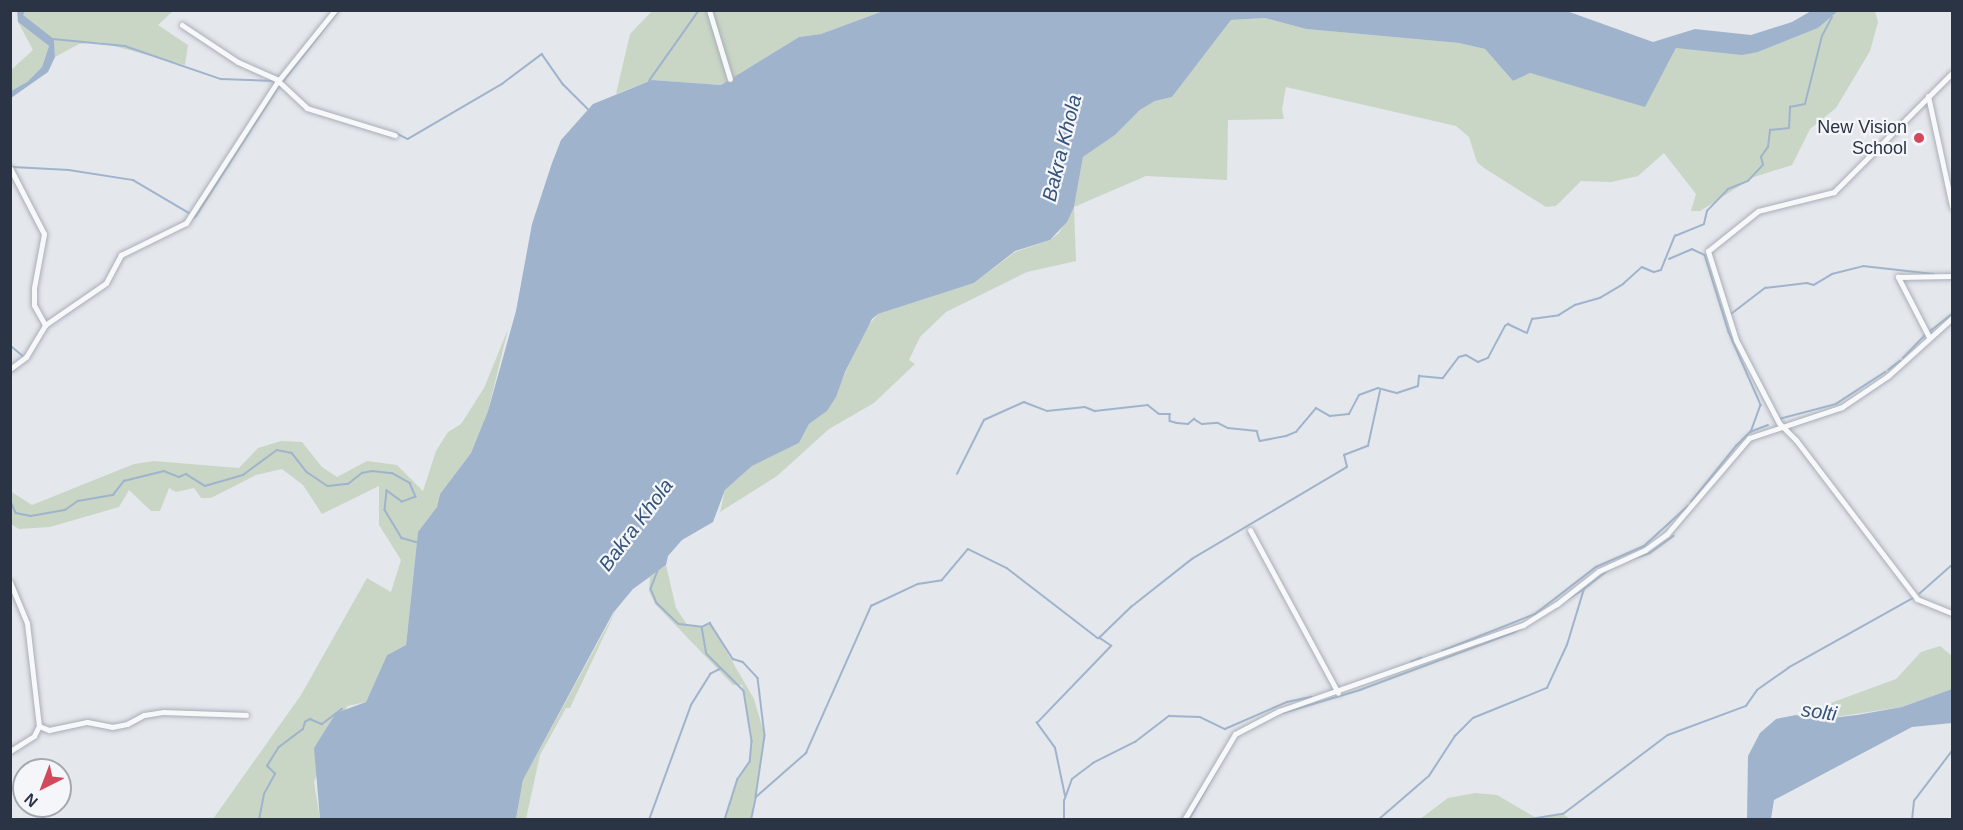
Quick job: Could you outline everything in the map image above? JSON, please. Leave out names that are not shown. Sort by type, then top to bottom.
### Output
[{"type":"street","points":[[10,369],[26,357],[45,324],[106,283],[121,255],[186,223],[278,81],[335,10]]},
{"type":"street","points":[[709,10],[730,79]]},
{"type":"street","points":[[182,25],[238,62],[278,81],[307,108],[394,135]]},
{"type":"street","points":[[1953,73],[1834,192],[1758,211],[1708,251],[1736,340],[1782,426],[1796,440],[1917,599],[1953,613]]},
{"type":"street","points":[[1928,96],[1953,206]]},
{"type":"street","points":[[10,168],[44,234],[33,288],[34,305],[45,324]]},
{"type":"street","points":[[1929,337],[1898,277],[1953,276]]},
{"type":"street","points":[[1184,819],[1235,734],[1279,711],[1338,693],[1514,629],[1557,604],[1599,571],[1659,540],[1695,505],[1742,445],[1782,426],[1842,407],[1888,376],[1929,337],[1953,318]]},
{"type":"street","points":[[1250,530],[1338,693]]},
{"type":"street","points":[[10,582],[27,623],[39,726],[34,736],[10,751]]},
{"type":"street","points":[[39,726],[49,730],[87,722],[112,727],[127,724],[144,715],[164,712],[246,715]]},
{"type":"green space","points":[[25,10],[173,11],[158,25],[188,45],[185,65],[99,42],[79,44],[55,57],[54,39],[22,15]]},
{"type":"green space","points":[[652,11],[883,11],[821,34],[799,37],[721,85],[652,80],[616,94],[630,34]]},
{"type":"green space","points":[[1838,11],[1875,11],[1878,22],[1870,51],[1836,108],[1810,129],[1792,165],[1754,177],[1700,211],[1691,211],[1696,194],[1664,153],[1638,176],[1611,182],[1581,181],[1556,206],[1546,207],[1477,162],[1469,137],[1456,126],[1286,87],[1282,109],[1284,119],[1228,120],[1227,180],[1146,176],[1074,207],[1083,157],[1115,135],[1140,110],[1155,101],[1172,97],[1231,20],[1265,18],[1306,29],[1459,43],[1485,49],[1513,81],[1530,73],[1645,106],[1676,48],[1758,52],[1818,28]]},
{"type":"green space","points":[[18,22],[49,46],[42,67],[27,82],[11,91],[11,70],[33,50]]},
{"type":"green space","points":[[1074,207],[1076,261],[1027,272],[946,312],[920,337],[909,360],[915,364],[874,403],[829,429],[777,476],[720,512],[725,490],[752,466],[799,443],[809,424],[827,411],[867,327],[878,314],[974,283],[1015,252],[1050,240],[1059,233]]},
{"type":"green space","points":[[508,329],[488,411],[471,453],[440,494],[437,507],[418,533],[406,645],[387,655],[366,702],[347,706],[314,782],[320,819],[213,819],[301,695],[367,578],[391,592],[401,560],[379,525],[379,486],[322,514],[303,485],[282,469],[256,475],[211,498],[201,498],[194,488],[176,492],[169,488],[160,511],[151,511],[129,490],[119,507],[50,527],[19,529],[11,524],[10,491],[32,505],[134,464],[154,461],[239,468],[258,448],[281,441],[302,442],[322,467],[337,477],[367,461],[397,465],[423,491],[436,451],[448,432],[461,424],[484,388]]},
{"type":"green space","points":[[666,565],[676,608],[688,626],[702,627],[710,623],[754,699],[765,736],[751,819],[725,819],[738,779],[750,762],[752,741],[742,685],[733,685],[655,604],[649,591],[650,577]]},
{"type":"green space","points":[[617,608],[570,708],[566,708],[540,755],[526,819],[516,820],[523,780]]},
{"type":"green space","points":[[1940,646],[1952,656],[1952,689],[1902,707],[1815,720],[1807,718],[1828,704],[1896,679],[1921,652]]},
{"type":"green space","points":[[1475,793],[1497,795],[1538,819],[1420,819],[1448,798]]},
{"type":"green space","points":[[1563,814],[1570,819],[1538,819]]},
{"type":"water","name":"Bakra Khola","points":[[1564,10],[1653,42],[1695,29],[1751,35],[1792,22],[1811,11],[1838,11],[1818,28],[1758,52],[1742,55],[1676,48],[1645,107],[1530,73],[1513,81],[1485,49],[1459,43],[1306,29],[1265,18],[1231,20],[1172,97],[1155,101],[1140,110],[1115,135],[1083,157],[1074,207],[1067,222],[1050,240],[1015,251],[974,283],[878,314],[872,319],[845,372],[836,397],[827,411],[809,424],[799,443],[752,466],[725,490],[713,522],[682,540],[668,556],[666,565],[633,589],[613,613],[523,780],[516,819],[320,819],[314,748],[336,713],[366,702],[387,655],[406,645],[418,532],[437,507],[440,494],[471,453],[488,411],[516,311],[532,224],[552,163],[561,140],[593,104],[652,80],[721,85],[799,37],[821,34],[883,11]]},
{"type":"water","points":[[17,11],[25,11],[23,15],[54,39],[55,57],[48,72],[11,98],[11,91],[27,82],[42,67],[49,46],[18,22]]},
{"type":"water","points":[[1952,689],[1952,723],[1912,727],[1774,800],[1771,819],[1747,819],[1748,756],[1760,733],[1776,719],[1796,715],[1815,720],[1857,715],[1902,707]]},
{"type":"waterway","points":[[282,83],[339,10]]},
{"type":"waterway","points":[[649,81],[699,10]]},
{"type":"waterway","points":[[957,474],[984,420],[1024,402],[1047,411],[1085,407],[1095,411],[1148,405],[1159,414],[1170,414],[1170,421],[1177,423],[1188,424],[1194,419],[1202,424],[1218,423],[1228,428],[1257,431],[1260,441],[1286,436],[1296,432],[1316,408],[1330,416],[1349,414],[1359,395],[1378,388],[1397,393],[1418,386],[1419,376],[1443,378],[1459,357],[1466,355],[1478,362],[1488,358],[1508,324],[1527,333],[1532,319],[1559,315],[1575,305],[1600,298],[1623,284],[1642,267],[1654,272],[1661,270],[1675,236],[1704,224],[1707,211],[1728,189],[1748,181],[1763,165],[1761,157],[1768,147],[1770,130],[1789,128],[1790,107],[1805,104],[1822,36],[1832,17]]},
{"type":"waterway","points":[[53,39],[125,46],[221,79],[274,81]]},
{"type":"waterway","points":[[396,133],[408,139],[502,84],[542,54],[563,84],[588,109]]},
{"type":"waterway","points":[[179,229],[196,216],[279,86]]},
{"type":"waterway","points":[[13,167],[69,170],[133,180],[189,213]]},
{"type":"waterway","points":[[1669,259],[1692,249],[1705,255],[1729,332],[1761,405],[1751,432]]},
{"type":"waterway","points":[[1731,314],[1765,288],[1807,283],[1814,285],[1832,274],[1863,266],[1934,274]]},
{"type":"waterway","points":[[63,316],[89,298]]},
{"type":"waterway","points":[[1929,332],[1952,314]]},
{"type":"waterway","points":[[1903,358],[1925,335]]},
{"type":"waterway","points":[[10,345],[23,356]]},
{"type":"waterway","points":[[1888,370],[1900,361]]},
{"type":"waterway","points":[[10,373],[17,367]]},
{"type":"waterway","points":[[1779,419],[1836,404],[1885,372]]},
{"type":"waterway","points":[[1065,796],[1055,748],[1037,723],[1111,646],[1099,638],[1131,607],[1192,559],[1347,467],[1344,455],[1368,446],[1380,391]]},
{"type":"waterway","points":[[1691,502],[1736,446],[1750,432],[1768,425]]},
{"type":"waterway","points":[[10,499],[16,513],[31,516],[65,510],[78,501],[113,495],[124,481],[164,471],[179,477],[186,474],[205,486],[243,475],[277,450],[292,453],[307,472],[328,486],[348,484],[362,473],[372,471],[392,473],[410,483],[416,497],[402,502],[387,491],[385,510],[402,538],[416,542]]},
{"type":"waterway","points":[[1442,651],[1535,614],[1596,567],[1644,546],[1688,506]]},
{"type":"waterway","points":[[1629,560],[1650,553],[1673,536]]},
{"type":"waterway","points":[[751,820],[756,797],[806,753],[871,606],[918,584],[942,580],[968,549],[1007,568],[1098,638]]},
{"type":"waterway","points":[[1919,594],[1952,565]]},
{"type":"waterway","points":[[1378,820],[1429,776],[1455,736],[1473,718],[1547,688],[1567,645],[1584,589],[1611,568]]},
{"type":"waterway","points":[[658,571],[651,589],[657,603],[679,624],[702,627],[707,654],[744,691],[752,741],[750,762],[738,779],[725,820]]},
{"type":"waterway","points":[[1283,713],[1360,690],[1515,632],[1584,589]]},
{"type":"waterway","points":[[1524,820],[1563,814],[1668,735],[1746,706],[1757,690],[1788,668],[1913,598]]},
{"type":"waterway","points":[[702,627],[710,623],[733,659],[743,662],[758,678],[765,736],[756,797]]},
{"type":"waterway","points":[[1411,662],[1421,658]]},
{"type":"waterway","points":[[649,820],[691,705],[710,674],[720,669]]},
{"type":"waterway","points":[[1064,820],[1064,801],[1072,779],[1093,763],[1135,742],[1169,716],[1200,717],[1225,729],[1287,702],[1311,697]]},
{"type":"waterway","points":[[259,820],[264,794],[275,774],[267,766],[279,747],[303,729],[305,722],[310,719],[322,724],[342,709]]},
{"type":"waterway","points":[[1912,820],[1914,801],[1952,751]]},
{"type":"waterway","points":[[1189,820],[1225,755]]},
{"type":"place","name":"New Vision School","points":[[1919,138]]},
{"type":"water label","name":"solti","points":[[1819,712]]}]
